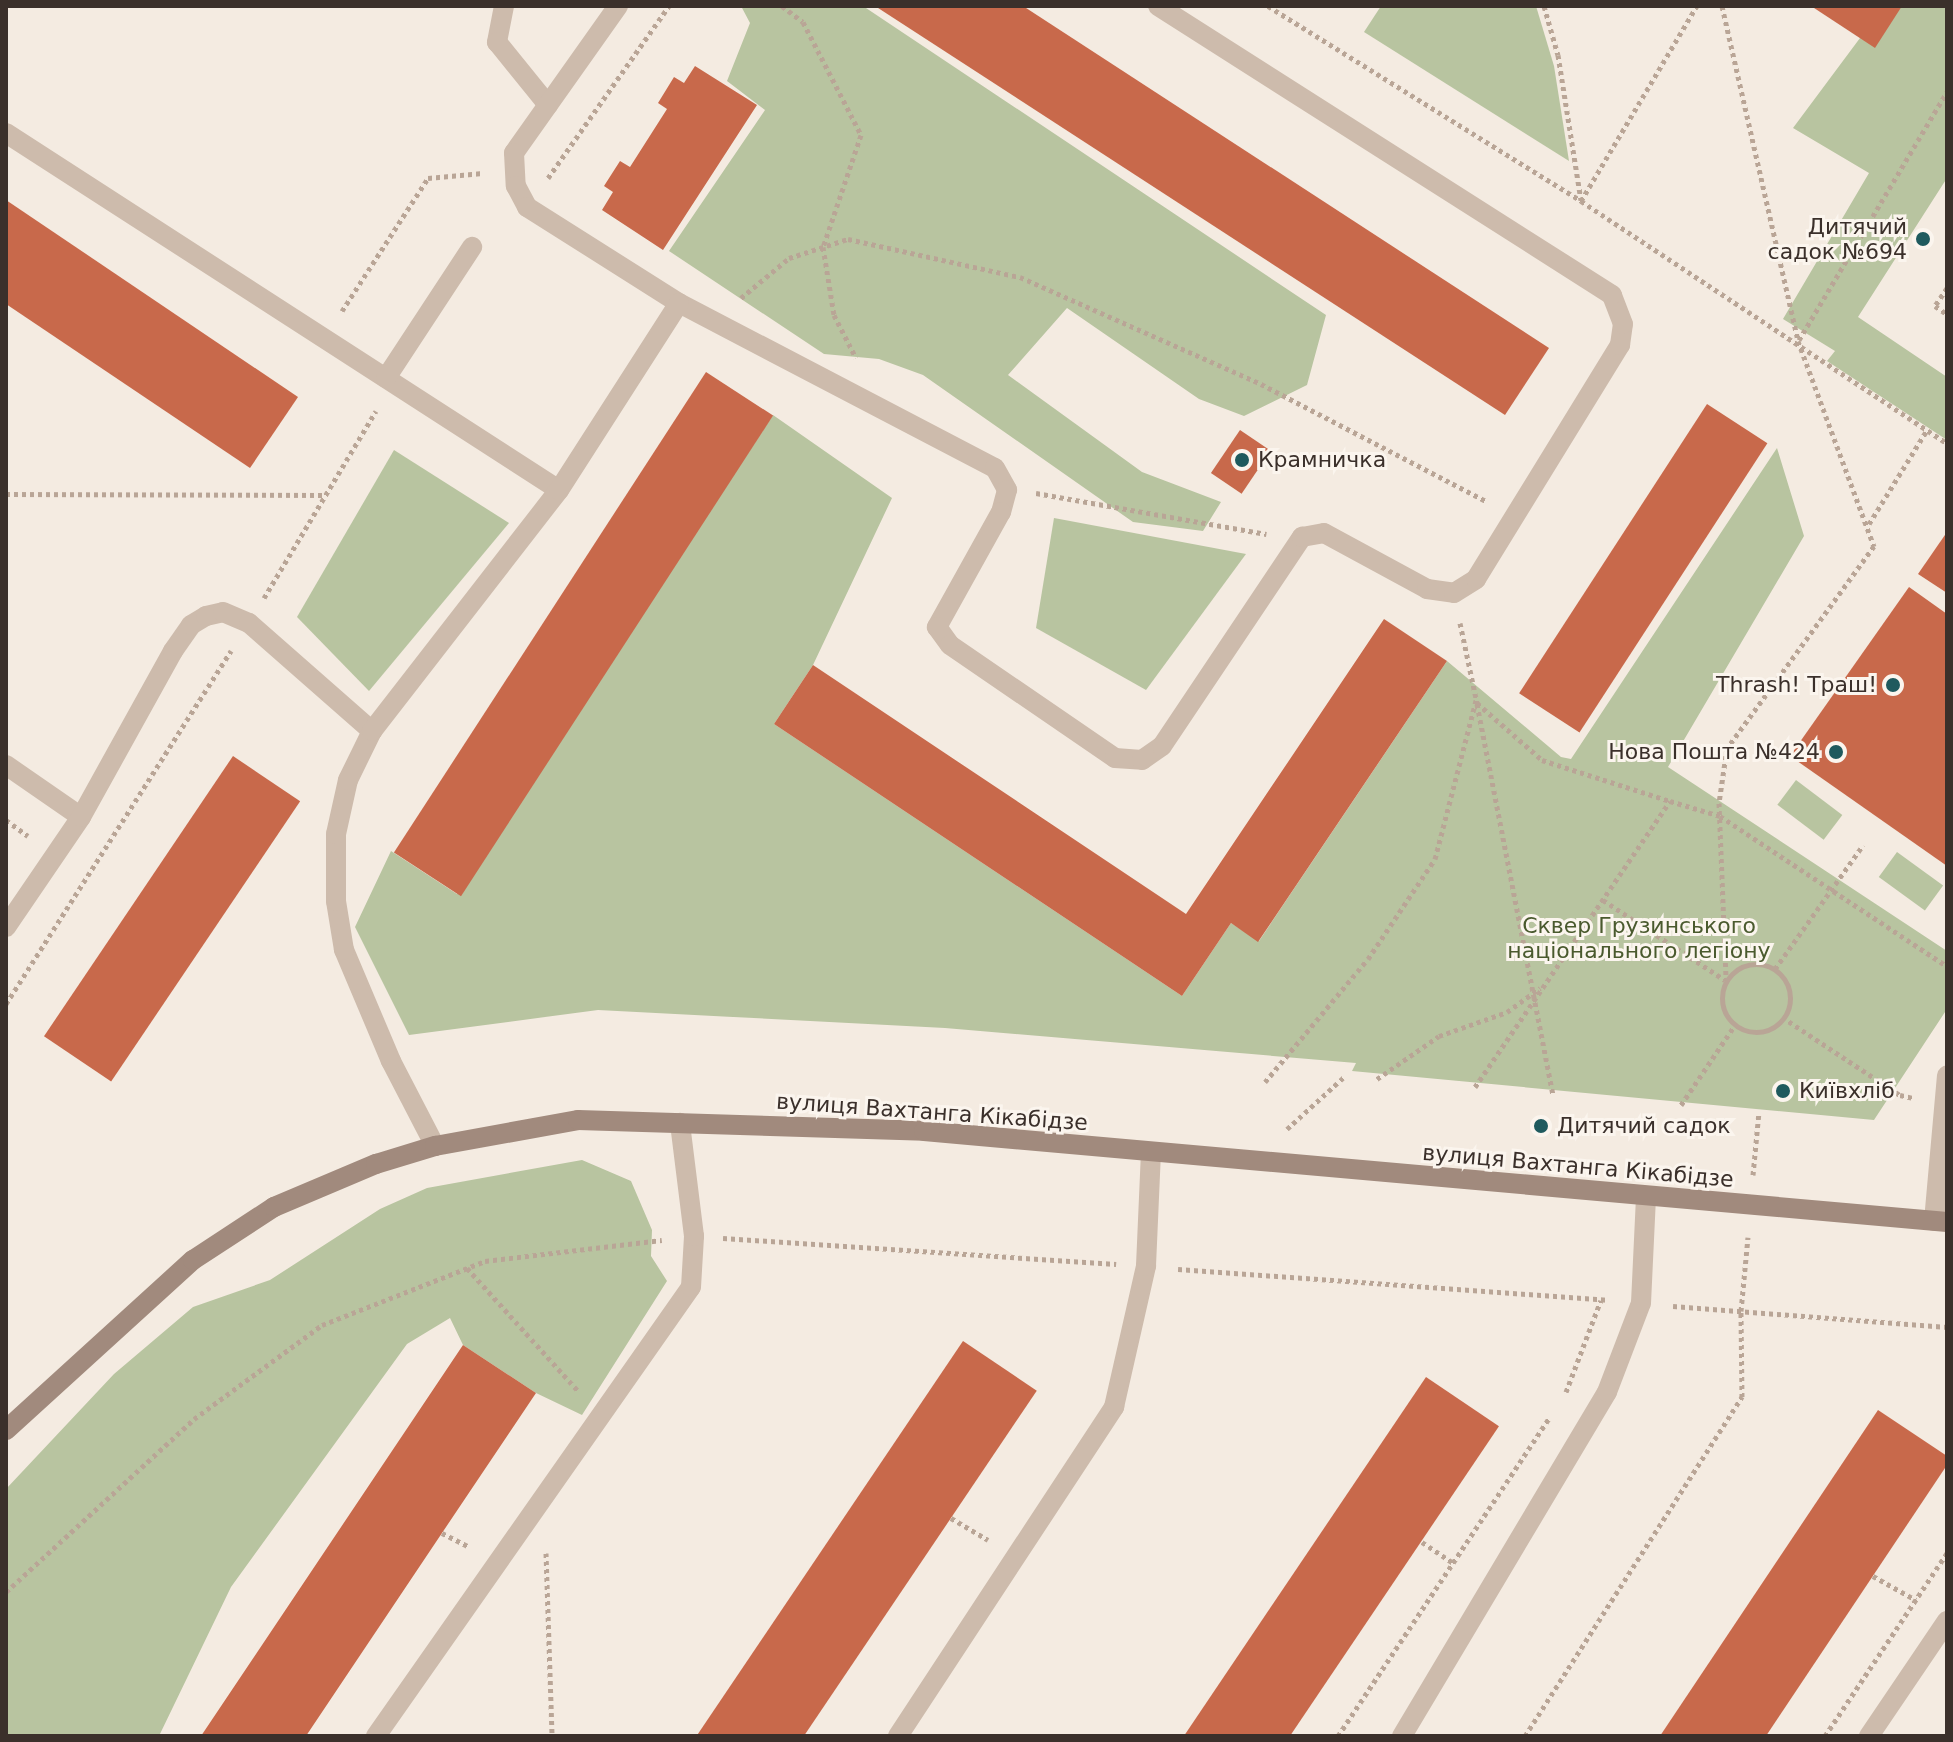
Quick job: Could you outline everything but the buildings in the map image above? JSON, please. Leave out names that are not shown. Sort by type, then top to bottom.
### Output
[{"type":"street","name":"вулиця Вахтанга Кікабідзе","points":[[6,1430],[193,1260],[274,1207],[376,1164],[435,1146],[578,1120],[924,1131],[1940,1221]]},
{"type":"lane","points":[[504,6],[497,42],[548,105]]},
{"type":"lane","points":[[618,6],[514,153],[516,186],[527,207],[679,303],[995,468],[1007,490],[1001,512],[937,627],[950,645],[1115,758],[1142,760],[1162,746],[1302,537],[1324,533],[1427,589],[1454,593],[1476,579],[1620,345],[1623,324],[1612,295],[1158,6]]},
{"type":"lane","points":[[6,133],[559,490]]},
{"type":"lane","points":[[389,381],[472,247]]},
{"type":"lane","points":[[435,1146],[391,1061],[344,950],[336,901],[336,834],[348,780],[372,731],[559,490],[679,303]]},
{"type":"lane","points":[[6,927],[81,817],[191,625],[223,612],[249,623],[372,731]]},
{"type":"lane","points":[[6,765],[81,817]]},
{"type":"lane","points":[[1940,1221],[1947,1076]]},
{"type":"lane","points":[[376,1736],[544,1501],[691,1287],[694,1236],[680,1123]]},
{"type":"lane","points":[[898,1736],[1114,1407],[1146,1266],[1151,1152]]},
{"type":"lane","points":[[1402,1736],[1607,1392],[1641,1303],[1646,1196]]},
{"type":"lane","points":[[1869,1736],[1947,1621]]},
{"type":"path","points":[[527,207],[669,6]]},
{"type":"path","points":[[782,6],[803,22],[861,135],[823,247],[834,315],[882,409]]},
{"type":"path","points":[[1268,6],[1581,201],[1798,341],[1947,443]]},
{"type":"path","points":[[1544,6],[1558,55],[1581,201]]},
{"type":"path","points":[[1581,201],[1697,6]]},
{"type":"path","points":[[1722,6],[1798,341],[1874,546],[1727,748],[1720,816],[1725,1012],[1735,1025],[1764,1031],[1782,1017],[1789,995],[1775,969],[1757,963],[1739,968],[1726,980]]},
{"type":"path","points":[[1798,341],[1947,92]]},
{"type":"path","points":[[324,339],[428,178],[516,171]]},
{"type":"path","points":[[713,321],[789,258],[848,239],[1020,277],[1261,384],[1515,516]]},
{"type":"path","points":[[1947,288],[1935,306],[1947,314]]},
{"type":"path","points":[[6,1004],[249,623],[389,381]]},
{"type":"path","points":[[1868,525],[1927,430]]},
{"type":"path","points":[[1022,491],[1277,536]]},
{"type":"path","points":[[6,494],[325,495]]},
{"type":"path","points":[[1454,593],[1477,701],[1531,1000],[1553,1094]]},
{"type":"path","points":[[1477,701],[1542,760],[1720,816],[1947,966]]},
{"type":"path","points":[[1265,1082],[1368,959],[1435,859],[1477,701]]},
{"type":"path","points":[[1475,1087],[1531,1000],[1547,982],[1670,801]]},
{"type":"path","points":[[1775,969],[1863,845]]},
{"type":"path","points":[[1603,900],[1726,980]]},
{"type":"path","points":[[1377,1079],[1439,1036],[1507,1012],[1531,1000]]},
{"type":"path","points":[[1782,1017],[1900,1095]]},
{"type":"path","points":[[1681,1105],[1735,1025]]},
{"type":"path","points":[[1252,1161],[1345,1076]]},
{"type":"path","points":[[6,1592],[194,1419],[322,1325],[485,1261],[694,1236],[1146,1266],[1947,1327]]},
{"type":"path","points":[[467,1268],[590,1403]]},
{"type":"path","points":[[1564,1396],[1601,1300]]},
{"type":"path","points":[[1525,1736],[1742,1397],[1741,1311]]},
{"type":"path","points":[[1338,1736],[1556,1409]]},
{"type":"path","points":[[544,1501],[552,1736]]},
{"type":"path","points":[[951,1518],[993,1543]]},
{"type":"path","points":[[442,1533],[483,1554]]},
{"type":"path","points":[[1422,1542],[1453,1563]]},
{"type":"path","points":[[1825,1736],[1947,1553]]},
{"type":"path","points":[[1873,1576],[1916,1600]]},
{"type":"green space","points":[[741,6],[863,6],[1326,315],[1307,385],[1244,416],[1199,399],[1067,308],[1008,375],[1142,472],[1221,502],[1203,531],[1133,522],[923,375],[879,359],[824,354],[669,251],[765,110],[727,81],[750,23]]},
{"type":"green space","points":[[1381,6],[1536,6],[1554,66],[1569,161],[1364,32]]},
{"type":"green space","points":[[1902,6],[1947,6],[1947,178],[1858,317],[1947,377],[1947,440],[1827,361],[1835,351],[1783,319],[1869,173],[1793,128],[1860,38]]},
{"type":"green space","name":"Сквер Грузинського національного легіону","points":[[773,415],[892,498],[813,665],[774,724],[1182,996],[1231,923],[1259,941],[1447,661],[1561,757],[1571,759],[1777,448],[1804,536],[1668,767],[1947,951],[1947,1009],[1874,1120],[1352,1071],[1356,1063],[945,1028],[598,1010],[409,1035],[355,927],[391,851],[457,894]]},
{"type":"green space","points":[[394,450],[509,523],[369,691],[297,617]]},
{"type":"green space","points":[[1054,518],[1246,554],[1146,690],[1036,628]]},
{"type":"green space","points":[[1796,780],[1842,815],[1824,840],[1777,805]]},
{"type":"green space","points":[[1897,852],[1943,886],[1925,911],[1879,877]]},
{"type":"green space","points":[[582,1160],[631,1181],[652,1230],[651,1256],[667,1281],[582,1415],[536,1393],[463,1345],[450,1318],[407,1344],[231,1587],[159,1736],[6,1736],[6,1489],[114,1374],[193,1307],[270,1280],[380,1209],[427,1188]]},
{"type":"place","name":"Дитячий садок №694","points":[[1923,239]]},
{"type":"place","name":"Крамничка","points":[[1242,460]]},
{"type":"place","name":"Thrash! Траш!","points":[[1893,685]]},
{"type":"place","name":"Нова Пошта №424","points":[[1836,752]]},
{"type":"place","name":"Київхліб","points":[[1783,1091]]},
{"type":"place","name":"Дитячий садок","points":[[1541,1126]]}]
